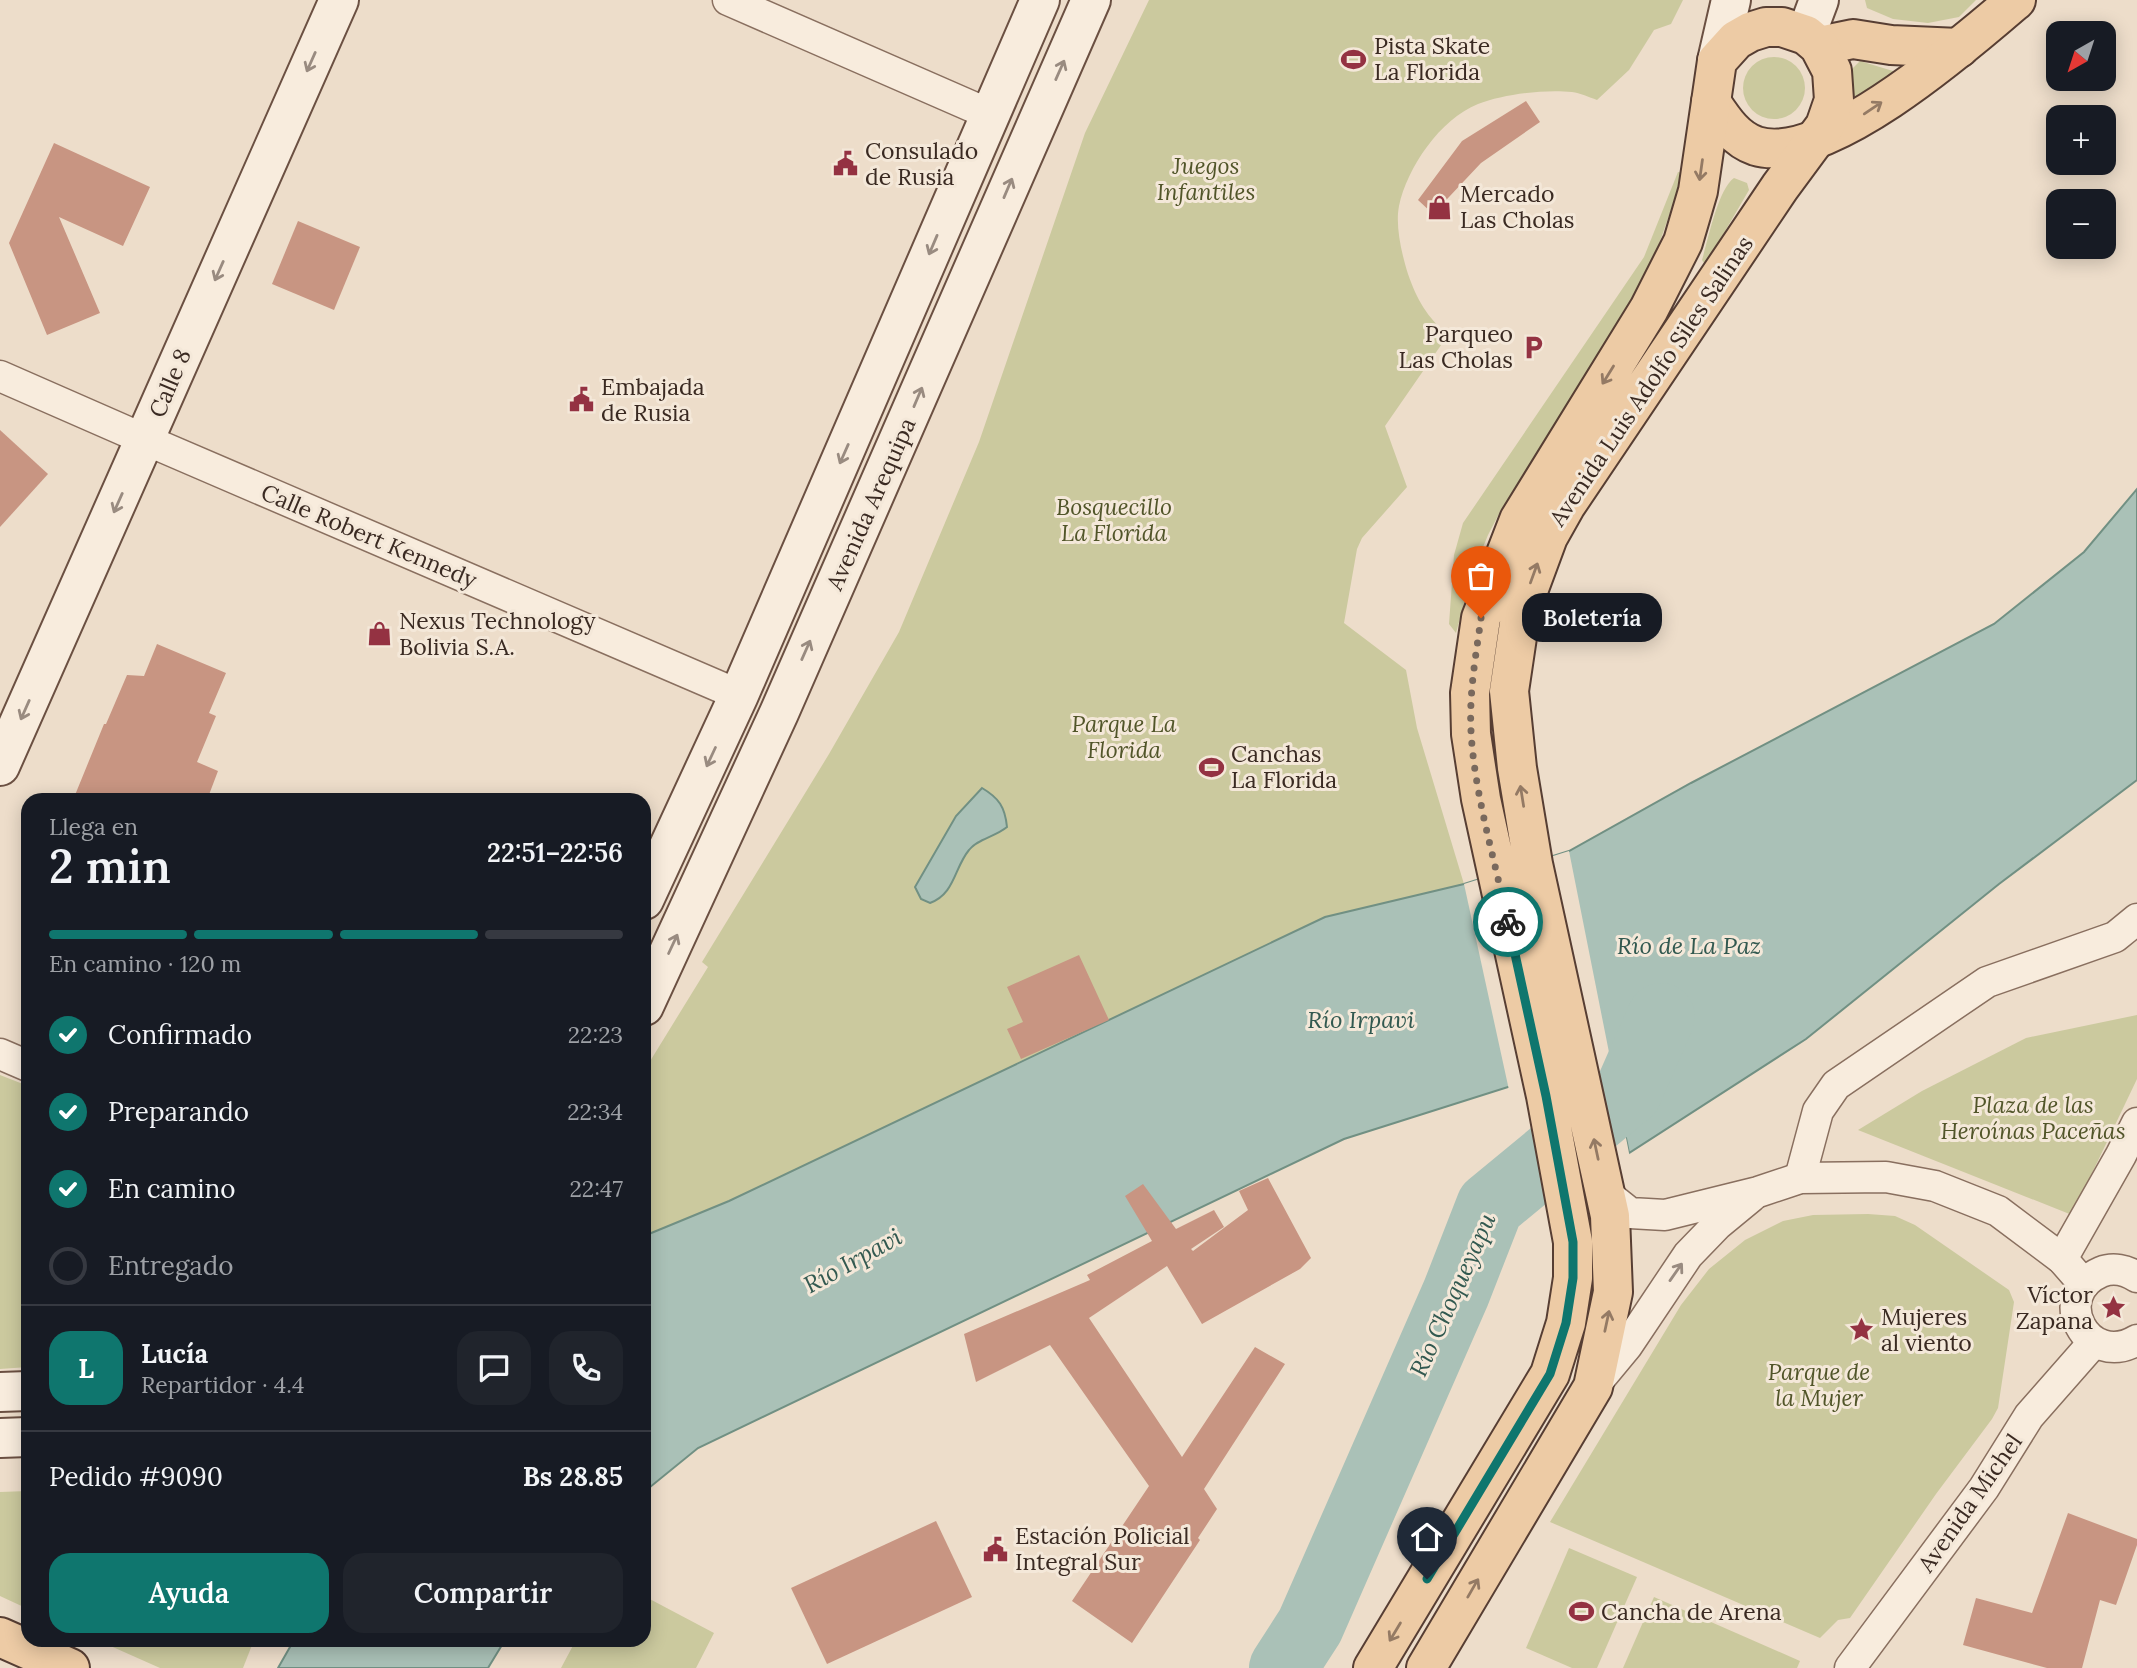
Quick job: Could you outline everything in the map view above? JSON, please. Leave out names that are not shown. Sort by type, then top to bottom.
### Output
[{"type":"main road","name":"Calle 8","points":[[0,766],[339,0]]},
{"type":"main road","name":"Avenida Arequipa","points":[[651,885],[739,695],[1040,0]]},
{"type":"main road","name":"Avenida Arequipa","points":[[651,991],[779,713],[1091,0]]},
{"type":"main road","points":[[1731,0],[1711,102],[1732,131],[1743,140],[1756,146],[1784,148],[1814,140],[1847,126],[1959,48],[2016,0]]},
{"type":"main road","points":[[1814,140],[1825,126],[1834,100],[1832,71],[1812,41],[1819,0]]},
{"type":"main road","points":[[1717,61],[1736,40],[1766,27],[1782,27],[1812,41],[1853,40],[1891,45],[1959,48]]},
{"type":"main road","name":"Avenida Luis Adolfo Siles Salinas","points":[[1426,1668],[1593,1387],[1613,1292],[1608,1204],[1515,868],[1481,799],[1471,734],[1470,693],[1481,618],[1519,520],[1649,309],[1683,242],[1698,191],[1711,102]]},
{"type":"main road","points":[[989,114],[1032,132]]},
{"type":"main road","name":"Avenida Luis Adolfo Siles Salinas","points":[[1373,1668],[1550,1374],[1566,1323],[1573,1278],[1573,1242],[1546,1096],[1515,868],[1517,768],[1509,691],[1521,610],[1548,537],[1566,505],[1814,140]]},
{"type":"main road","points":[[739,695],[779,713]]},
{"type":"main road","points":[[0,1392],[21,1391]]},
{"type":"main road","points":[[0,1437],[21,1437]]},
{"type":"main road","points":[[0,1637],[21,1646]]},
{"type":"main road","points":[[23,1647],[70,1668]]},
{"type":"street","points":[[727,0],[989,114]]},
{"type":"street","name":"Calle Robert Kennedy","points":[[0,376],[739,695]]},
{"type":"street","points":[[1800,1178],[1818,1111],[1836,1084],[1987,982],[2115,937],[2137,919]]},
{"type":"street","points":[[0,1054],[21,1063]]},
{"type":"street","points":[[2062,1259],[2122,1155],[2137,1123]]},
{"type":"street","points":[[1608,1204],[1630,1213],[1665,1215],[1758,1192],[1800,1178],[1886,1177],[1935,1186],[1998,1211],[2062,1259],[2084,1284]]},
{"type":"street","points":[[1593,1387],[1627,1346],[1688,1255],[1717,1225],[1758,1192]]},
{"type":"street","points":[[2137,1277],[2118,1269],[2105,1270],[2084,1284],[2077,1295],[2075,1308],[2077,1322],[2094,1342],[2119,1347],[2137,1340]]},
{"type":"street","name":"Avenida Michel","points":[[1850,1668],[1984,1488],[2029,1416],[2094,1342]]},
{"type":"green space","name":"Parque La Florida","points":[[1149,0],[1683,0],[1671,24],[1654,30],[1629,70],[1597,100],[1572,92],[1537,92],[1499,97],[1464,111],[1427,146],[1409,176],[1399,206],[1400,240],[1411,283],[1428,315],[1448,335],[1385,426],[1407,487],[1362,538],[1357,549],[1344,623],[1406,670],[1417,728],[1464,884],[1325,917],[729,1201],[651,1233],[651,1060],[708,967],[702,962],[829,754],[899,632],[979,442],[1085,133]]},
{"type":"green space","points":[[1865,0],[1976,0],[1959,17],[1928,23],[1893,19],[1867,8]]},
{"type":"green space","points":[[1774,57],[1796,66],[1805,88],[1796,110],[1774,119],[1752,110],[1743,88],[1752,66]]},
{"type":"green space","points":[[1860,61],[1893,71],[1895,78],[1850,104],[1853,68]]},
{"type":"green space","points":[[1678,172],[1684,173],[1653,261],[1616,329],[1500,512],[1472,574],[1456,633],[1449,624],[1454,555],[1463,523],[1644,257]]},
{"type":"green space","points":[[1734,178],[1747,183],[1749,190],[1704,263],[1702,260],[1718,204]]},
{"type":"green space","name":"Plaza de las Heroínas Paceñas","points":[[2137,1015],[2137,1079],[2072,1215],[1858,1130],[1922,1091],[2026,1038]]},
{"type":"green space","points":[[0,1075],[21,1083],[21,1368],[0,1369]]},
{"type":"green space","name":"Parque de la Mujer","points":[[1813,1215],[1895,1216],[1915,1225],[2009,1290],[2014,1302],[1998,1408],[1850,1618],[1838,1620],[1820,1638],[1550,1522],[1681,1305],[1709,1269],[1745,1240],[1783,1221]]},
{"type":"green space","points":[[21,1491],[21,1606],[0,1596],[0,1492]]},
{"type":"green space","name":"Cancha de Arena","points":[[1569,1548],[1637,1577],[1597,1668],[1572,1668],[1526,1648]]},
{"type":"green space","points":[[1654,1597],[1800,1661],[1797,1668],[1623,1668]]},
{"type":"green space","points":[[651,1600],[714,1633],[696,1668],[561,1668],[572,1647],[651,1647]]},
{"type":"green space","points":[[113,1647],[251,1647],[243,1668],[160,1668]]},
{"type":"water","points":[[2137,489],[2137,780],[1999,884],[1806,1039],[1629,1153],[1613,1073],[1508,1087],[1344,1139],[698,1448],[651,1486],[651,1233],[729,1201],[1325,917],[1464,884],[1569,851],[1691,783],[1994,624],[2084,552]]},
{"type":"water","points":[[982,788],[1000,804],[1007,827],[972,846],[949,887],[938,899],[930,903],[921,899],[915,887],[956,816]]},
{"type":"water","points":[[290,1647],[501,1647],[488,1668],[278,1668]]},
{"type":"pier","points":[[1569,851],[1630,1156],[1625,1154],[1610,1076],[1509,1090],[1464,884]]},
{"type":"building","points":[[1526,101],[1540,122],[1481,163],[1433,214],[1418,200],[1462,141]]},
{"type":"building","points":[[54,143],[150,187],[123,246],[59,217],[100,313],[47,335],[9,243]]},
{"type":"building","points":[[298,221],[360,247],[334,310],[272,284]]},
{"type":"building","points":[[0,430],[48,474],[0,527]]},
{"type":"building","points":[[157,644],[226,673],[209,713],[216,716],[197,762],[218,771],[210,793],[76,793],[127,675],[144,676]]},
{"type":"building","points":[[1079,955],[1109,1020],[1021,1059],[1007,1029],[1023,1022],[1007,987]]},
{"type":"building","points":[[1268,1178],[1311,1258],[1300,1269],[1202,1324],[1167,1266],[1089,1318],[1182,1457],[1255,1347],[1285,1364],[1204,1489],[1217,1509],[1198,1538],[1200,1540],[1132,1643],[1072,1601],[1149,1486],[1050,1345],[976,1382],[964,1334],[1090,1280],[1087,1275],[1152,1241],[1125,1196],[1143,1184],[1176,1229],[1214,1210],[1224,1227],[1191,1249],[1193,1251],[1248,1210],[1239,1191]]},
{"type":"building","points":[[2068,1513],[2137,1539],[2116,1605],[2100,1600],[2082,1668],[2047,1668],[1963,1645],[1976,1598],[2032,1613]]},
{"type":"building","points":[[936,1521],[972,1597],[827,1664],[791,1588]]},
{"type":"waterway","name":"Río Choqueyapu","points":[[1283,1668],[1310,1626],[1456,1293],[1490,1206],[1628,1092],[1661,1017]]},
{"type":"way so far","points":[[1481,618],[1470,693],[1471,734],[1481,799],[1508,922]]},
{"type":"place","name":"Pista Skate La Florida","points":[[1354,59]]},
{"type":"place","name":"Consulado de Rusia","points":[[845,164]]},
{"type":"place","name":"Mercado Las Cholas","points":[[1440,207]]},
{"type":"place","name":"Parqueo Las Cholas","points":[[1533,347]]},
{"type":"place","name":"Embajada de Rusia","points":[[581,400]]},
{"type":"place","name":"Boletería","points":[[1481,618]]},
{"type":"place","name":"Nexus Technology Bolivia S.A.","points":[[379,634]]},
{"type":"place","name":"Canchas La Florida","points":[[1211,767]]},
{"type":"place","name":"Víctor Zapana","points":[[2113,1308]]},
{"type":"place","name":"Mujeres al viento","points":[[1861,1330]]},
{"type":"place","name":"Estación Policial Integral Sur","points":[[995,1549]]},
{"type":"place","name":"Cancha de Arena","points":[[1581,1612]]},
{"type":"route","points":[[1427,1579],[1550,1374],[1566,1323],[1573,1278],[1573,1242],[1546,1096],[1508,922]]},
{"type":"park label","name":"Juegos Infantiles","points":[[1206,179]]},
{"type":"park label","name":"Bosquecillo La Florida","points":[[1114,520]]},
{"type":"water label","name":"Río de La Paz","points":[[1689,946]]},
{"type":"water label","name":"Río Irpavi","points":[[1361,1020]]},
{"type":"water label","name":"Río Irpavi","points":[[853,1261]]}]
